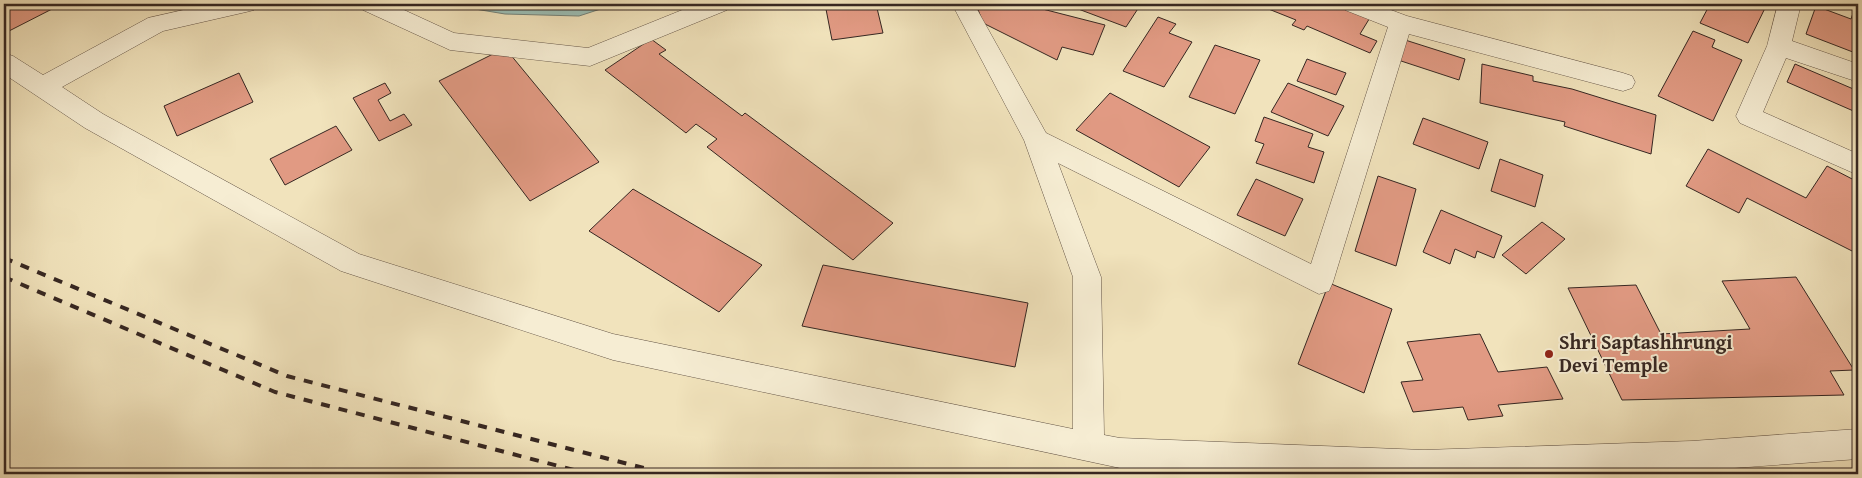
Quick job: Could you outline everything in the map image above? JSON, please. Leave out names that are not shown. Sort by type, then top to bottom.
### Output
[{"type":"street","points":[[42,87],[156,24],[246,4]]},
{"type":"street","points":[[371,4],[450,41],[590,57],[719,4]]},
{"type":"street","points":[[963,4],[1037,140],[1087,276],[1089,446]]},
{"type":"street","points":[[1352,4],[1400,23],[1623,82]]},
{"type":"street","points":[[1789,4],[1779,46],[1749,116],[1858,166]]},
{"type":"street","points":[[1037,140],[1319,282],[1400,23]]},
{"type":"street","points":[[1779,46],[1858,74]]},
{"type":"street","points":[[4,62],[94,121],[351,263],[613,347],[1089,446],[1120,452],[1424,465],[1692,456],[1858,444]]},
{"type":"water","points":[[445,4],[616,4],[579,16],[505,14]]},
{"type":"building","points":[[4,4],[50,4],[54,8],[9,31],[4,24]]},
{"type":"building","points":[[825,4],[876,4],[883,33],[832,40]]},
{"type":"building","points":[[976,4],[1023,4],[1105,25],[1093,55],[1062,47],[1057,60],[983,23]]},
{"type":"building","points":[[1065,4],[1141,4],[1126,27]]},
{"type":"building","points":[[1256,4],[1342,4],[1371,16],[1360,34],[1377,41],[1370,53],[1307,26],[1304,30],[1292,25],[1296,20]]},
{"type":"building","points":[[1710,4],[1767,4],[1748,43],[1700,23]]},
{"type":"building","points":[[1856,4],[1858,4],[1858,54],[1806,34],[1816,6],[1851,19]]},
{"type":"building","points":[[1158,17],[1176,24],[1169,33],[1192,42],[1164,87],[1123,71]]},
{"type":"building","points":[[1693,31],[1715,40],[1712,47],[1742,60],[1713,121],[1658,96]]},
{"type":"building","points":[[651,39],[666,50],[659,54],[742,116],[745,113],[893,223],[853,260],[707,147],[717,139],[696,124],[686,133],[605,70]]},
{"type":"building","points":[[1402,39],[1465,59],[1459,80],[1395,59]]},
{"type":"building","points":[[1215,45],[1260,60],[1235,114],[1189,97]]},
{"type":"building","points":[[505,48],[599,162],[530,201],[439,81]]},
{"type":"building","points":[[1307,59],[1346,73],[1336,95],[1297,81]]},
{"type":"building","points":[[1482,64],[1533,76],[1533,81],[1572,89],[1656,115],[1651,154],[1564,126],[1565,122],[1480,103]]},
{"type":"building","points":[[1795,64],[1858,91],[1858,113],[1787,82]]},
{"type":"building","points":[[239,73],[253,102],[177,136],[164,106]]},
{"type":"building","points":[[385,83],[391,93],[378,100],[390,121],[404,114],[412,125],[379,141],[353,98]]},
{"type":"building","points":[[1288,83],[1344,106],[1328,136],[1271,112]]},
{"type":"building","points":[[1110,93],[1210,147],[1179,187],[1076,130]]},
{"type":"building","points":[[1264,117],[1313,134],[1308,147],[1324,152],[1314,183],[1256,163],[1264,144],[1255,141]]},
{"type":"building","points":[[1423,118],[1488,142],[1479,169],[1413,144]]},
{"type":"building","points":[[336,126],[352,150],[285,185],[270,159]]},
{"type":"building","points":[[1708,149],[1806,198],[1827,166],[1858,182],[1858,254],[1747,198],[1739,213],[1686,186]]},
{"type":"building","points":[[1500,159],[1543,175],[1535,207],[1491,191]]},
{"type":"building","points":[[1378,176],[1416,189],[1396,266],[1355,251]]},
{"type":"building","points":[[1256,179],[1303,199],[1285,236],[1237,215]]},
{"type":"building","points":[[633,189],[762,265],[719,312],[589,231]]},
{"type":"building","points":[[1441,210],[1502,236],[1494,258],[1477,251],[1475,258],[1455,249],[1450,264],[1423,252]]},
{"type":"building","points":[[1542,222],[1565,239],[1526,274],[1502,255]]},
{"type":"building","points":[[823,265],[1028,303],[1015,367],[802,326]]},
{"type":"building","points":[[1796,277],[1854,370],[1830,371],[1844,395],[1622,400],[1568,288],[1636,285],[1661,334],[1750,329],[1722,281]]},
{"type":"building","points":[[1329,283],[1392,309],[1364,393],[1298,364]]},
{"type":"building","points":[[1480,334],[1498,372],[1547,367],[1563,399],[1498,405],[1503,416],[1468,420],[1463,407],[1413,412],[1401,382],[1423,380],[1407,342]]},
{"type":"railway","points":[[4,258],[287,376],[667,474]]},
{"type":"railway","points":[[4,277],[275,392],[589,474]]},
{"type":"place","name":"Shri Saptashhrungi Devi Temple","points":[[1549,354]]}]
